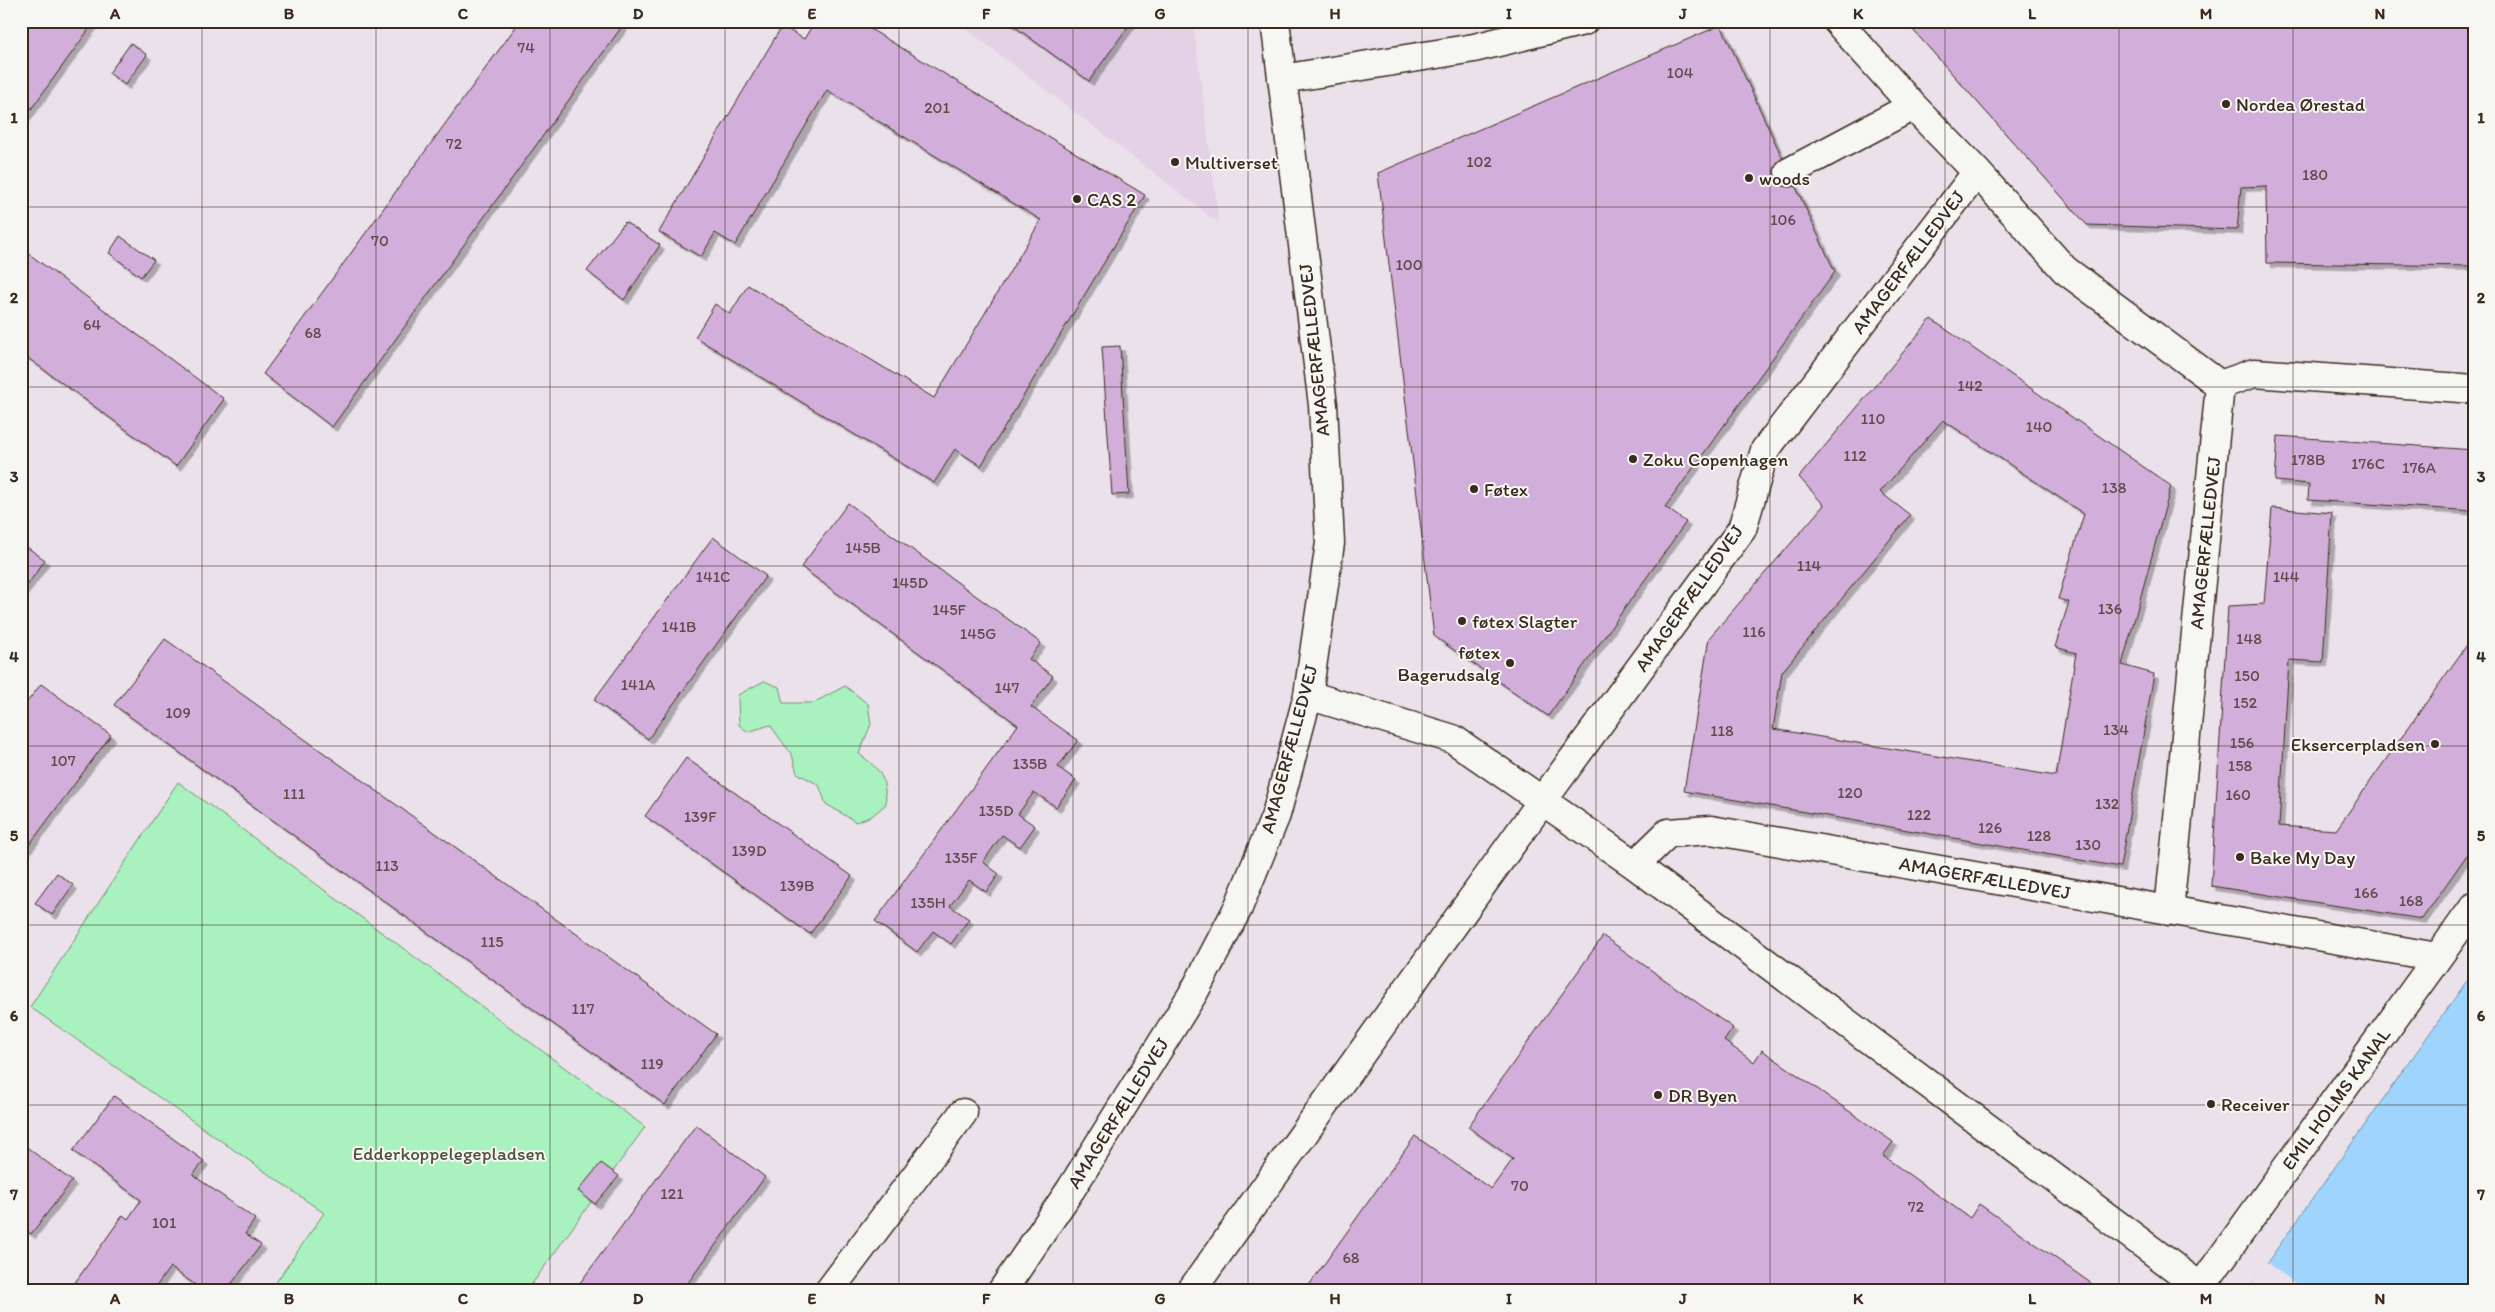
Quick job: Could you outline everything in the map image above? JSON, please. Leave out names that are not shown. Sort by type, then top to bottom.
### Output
[{"type":"street","name":"AMAGERFÆLLEDVEJ","points":[[1002,1291],[1071,1188],[1194,992],[1238,908],[1276,815],[1308,695],[1330,544],[1323,405],[1275,21]]},
{"type":"street","points":[[1282,79],[1474,48],[1584,21]]},
{"type":"street","name":"AMAGERFÆLLEDVEJ","points":[[1837,21],[2065,270],[2220,384],[2169,911]]},
{"type":"street","points":[[1789,172],[1913,106]]},
{"type":"street","name":"AMAGERFÆLLEDVEJ","points":[[1191,1291],[1542,800],[1742,529],[1765,450],[1977,172]]},
{"type":"street","points":[[2220,384],[2254,373],[2474,389]]},
{"type":"street","points":[[1308,695],[1453,739],[1636,865],[2202,1289]]},
{"type":"street","name":"AMAGERFÆLLEDVEJ","points":[[1636,865],[1668,833],[1711,830],[2437,957]]},
{"type":"street","name":"EMIL HOLMS KANAL","points":[[2202,1289],[2474,907]]},
{"type":"street","points":[[829,1291],[963,1113]]},
{"type":"shaded area","name":"Multiverset","points":[[956,21],[1193,21],[1219,223]]},
{"type":"green space","points":[[764,681],[779,687],[783,703],[813,703],[845,686],[868,704],[871,724],[859,754],[872,764],[880,774],[883,780],[886,804],[872,816],[856,822],[826,804],[819,785],[797,773],[792,755],[770,725],[748,732],[739,725],[738,695]]},
{"type":"green space","name":"Edderkoppelegepladsen","points":[[178,782],[645,1127],[527,1291],[270,1291],[324,1213],[30,1007]]},
{"type":"water","points":[[2474,971],[2474,1291],[2247,1291]]},
{"type":"pier","points":[[2266,1262],[2306,1291],[2247,1291]]},
{"type":"building","points":[[21,21],[95,21],[21,123]]},
{"type":"building","points":[[520,21],[626,21],[332,427],[263,374]]},
{"type":"building","points":[[815,21],[857,21],[1145,195],[981,466],[955,449],[934,483],[695,337],[715,304],[730,314],[748,285],[934,398],[1041,220],[827,90],[735,245],[715,233],[701,257],[659,232],[782,26],[804,39]]},
{"type":"building","points":[[1007,21],[1132,21],[1089,81]]},
{"type":"building","name":"Nordea Ørestad","points":[[1905,21],[2474,21],[2474,266],[2267,263],[2266,186],[2241,187],[2237,230],[2087,225]]},
{"type":"building","points":[[1721,25],[1835,272],[1665,507],[1686,522],[1548,716],[1434,636],[1378,173]]},
{"type":"building","points":[[131,43],[147,55],[125,85],[109,73]]},
{"type":"building","points":[[625,222],[660,245],[624,300],[587,271]]},
{"type":"building","points":[[120,236],[154,260],[141,277],[109,253]]},
{"type":"building","points":[[21,248],[224,399],[176,466],[21,353]]},
{"type":"building","points":[[1931,319],[2171,486],[2122,665],[2154,674],[2120,867],[1684,791],[1709,638],[1824,505],[1799,477]],"holes":[[[1943,420],[2084,514],[2058,599],[2069,602],[2055,647],[2076,653],[2056,776],[1773,729],[1782,672],[1910,515],[1880,492]]]},
{"type":"building","points":[[1120,346],[1129,494],[1112,495],[1102,347]]},
{"type":"building","points":[[2278,436],[2474,450],[2474,511],[2308,500],[2309,484],[2275,481]]},
{"type":"building","points":[[848,503],[1041,643],[1029,659],[1053,676],[1031,707],[1078,740],[1058,767],[1076,780],[1056,807],[1034,792],[1018,814],[1035,826],[1020,847],[1002,835],[983,862],[999,874],[986,892],[969,880],[950,906],[969,919],[951,944],[933,931],[917,952],[875,921],[1018,725],[801,567]]},
{"type":"building","name":"Eksercerpladsen","points":[[2272,508],[2332,513],[2323,662],[2289,660],[2279,826],[2336,830],[2474,635],[2474,845],[2422,919],[2211,886],[2228,606],[2264,604]]},
{"type":"building","points":[[713,537],[766,576],[648,739],[594,700]]},
{"type":"building","points":[[21,543],[45,560],[21,594]]},
{"type":"building","points":[[165,639],[716,1034],[665,1105],[114,705]]},
{"type":"building","points":[[41,684],[111,735],[21,856],[21,710]]},
{"type":"building","points":[[686,758],[852,876],[810,934],[645,816]]},
{"type":"building","points":[[57,873],[73,885],[52,915],[35,903]]},
{"type":"building","name":"DR Byen","points":[[1603,936],[1733,1028],[1724,1041],[1754,1062],[1762,1050],[1893,1142],[1883,1156],[1970,1218],[1979,1204],[2102,1291],[1305,1291],[1415,1136],[1491,1189],[1513,1159],[1468,1127]]},
{"type":"building","points":[[114,1096],[204,1161],[193,1175],[255,1219],[245,1234],[261,1245],[226,1291],[204,1291],[170,1267],[153,1291],[69,1291],[123,1215],[128,1219],[141,1200],[73,1151]]},
{"type":"building","points":[[696,1125],[765,1177],[682,1291],[574,1291]]},
{"type":"building","points":[[21,1143],[72,1181],[31,1234],[21,1227]]},
{"type":"building","points":[[601,1163],[619,1176],[595,1204],[578,1191]]},
{"type":"place","name":"Nordea Ørestad","points":[[2226,104]]},
{"type":"place","name":"Multiverset","points":[[1175,162]]},
{"type":"place","name":"woods","points":[[1749,178]]},
{"type":"place","name":"CAS 2","points":[[1077,199]]},
{"type":"place","name":"Zoku Copenhagen","points":[[1633,459]]},
{"type":"place","name":"Føtex","points":[[1474,489]]},
{"type":"place","name":"føtex Slagter","points":[[1462,621]]},
{"type":"place","name":"føtex Bagerudsalg","points":[[1510,663]]},
{"type":"place","name":"Eksercerpladsen","points":[[2435,744]]},
{"type":"place","name":"Bake My Day","points":[[2240,857]]},
{"type":"place","name":"DR Byen","points":[[1658,1095]]},
{"type":"place","name":"Receiver","points":[[2211,1104]]}]
